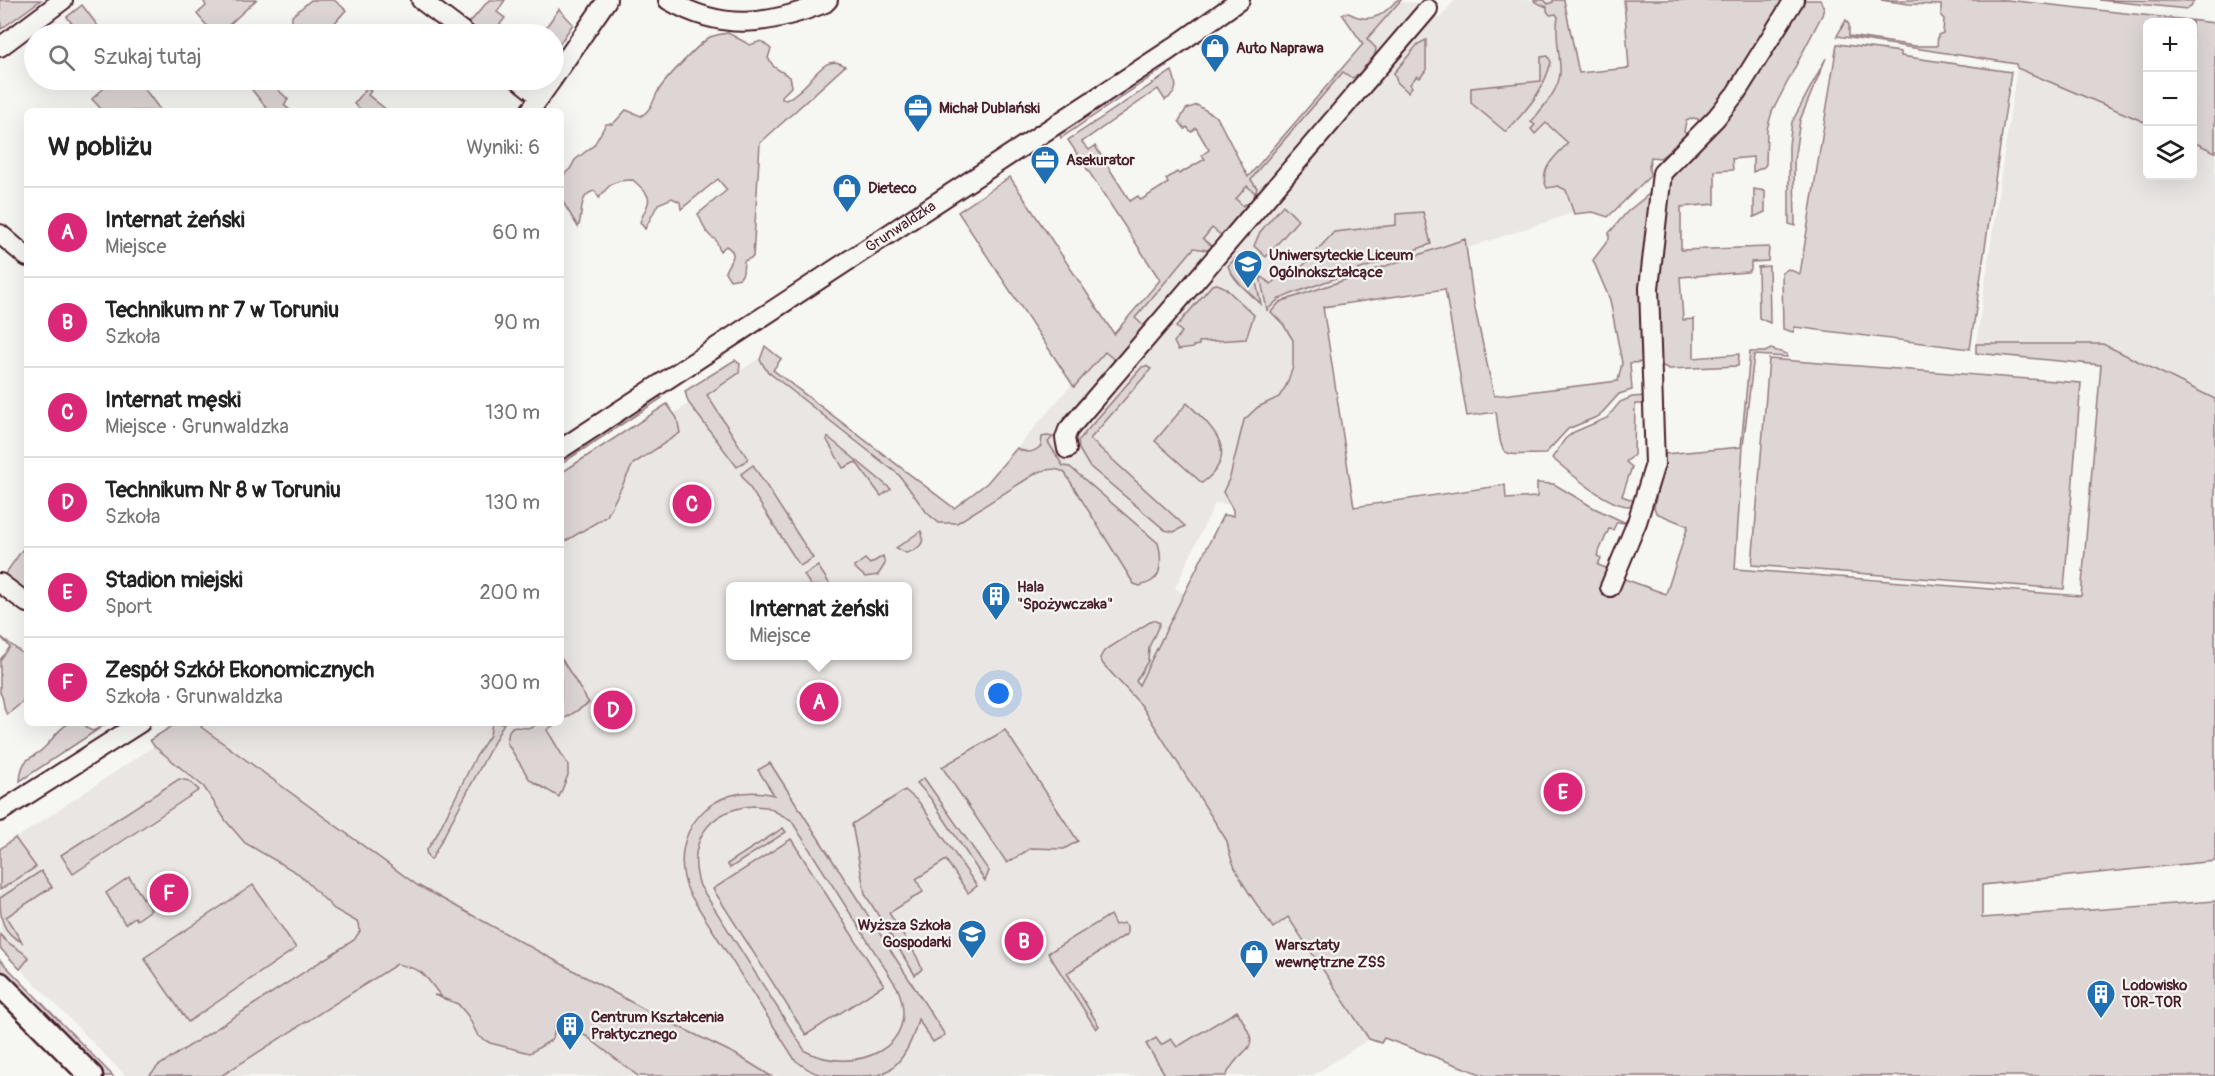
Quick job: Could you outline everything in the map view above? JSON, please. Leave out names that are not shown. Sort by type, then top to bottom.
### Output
[{"type":"street","points":[[31,24],[63,0]]},
{"type":"street","points":[[421,0],[453,24]]},
{"type":"street","points":[[564,63],[607,0]]},
{"type":"street","points":[[668,0],[715,19],[756,23],[797,14],[828,0]]},
{"type":"street","name":"Grunwaldzka","points":[[564,447],[1047,131],[1216,19],[1240,0]]},
{"type":"street","points":[[1611,587],[1637,522],[1655,464],[1649,288],[1662,173],[1736,93],[1794,0]]},
{"type":"street","points":[[1067,449],[1065,438],[1068,430],[1428,9]]},
{"type":"street","points":[[0,47],[24,29]]},
{"type":"street","points":[[526,90],[535,104],[545,90]]},
{"type":"street","points":[[0,234],[24,254]]},
{"type":"street","points":[[0,583],[24,601]]},
{"type":"street","points":[[0,812],[135,726]]},
{"type":"street","points":[[0,984],[91,1076]]},
{"type":"shaded area","points":[[0,0],[41,0],[1,29]]},
{"type":"shaded area","points":[[206,0],[256,0],[230,24],[206,24],[197,14],[206,6],[204,2]]},
{"type":"shaded area","points":[[311,0],[334,0],[346,10],[334,24],[289,24],[292,16]]},
{"type":"shaded area","points":[[489,0],[505,0],[497,12],[505,18],[500,24],[470,24],[467,22],[471,21]]},
{"type":"shaded area","points":[[1397,0],[1401,0],[1367,39],[1376,48],[1368,65],[1352,78],[1343,72],[1258,170],[1251,180],[1257,188],[1255,195],[1247,186],[1236,199],[1243,206],[1247,205],[1221,235],[1212,228],[1203,239],[1213,247],[1207,250],[1194,248],[1135,318],[1146,328],[1117,362],[1105,352],[1074,387],[958,212],[1010,177],[1114,334],[1160,280],[1068,140],[1172,71],[1176,88],[1170,97],[1165,100],[1158,89],[1082,142],[1089,150],[1095,146],[1130,201],[1138,196],[1141,200],[1168,183],[1166,179],[1205,159],[1202,155],[1209,150],[1196,128],[1191,132],[1187,127],[1185,129],[1179,121],[1186,109],[1197,105],[1217,117],[1248,177],[1363,44],[1342,14],[1348,13],[1362,18],[1373,17],[1383,13]]},
{"type":"shaded area","points":[[1455,0],[1559,0],[1581,210],[1316,299],[1340,515],[1215,503],[1175,588],[1184,594],[1136,691],[1369,1039],[1312,1076],[773,1076],[735,1054],[607,1001],[428,895],[201,727],[564,726],[564,484],[760,358],[955,508],[987,483],[1266,158],[1265,155],[1272,151],[1400,2],[1420,3],[1439,19]]},
{"type":"shaded area","points":[[1534,0],[1544,0],[1548,4],[1553,0],[1564,0],[1579,73],[1629,68],[1624,0],[1785,0],[1747,67],[1700,125],[1698,119],[1693,118],[1686,121],[1684,132],[1689,136],[1667,157],[1667,153],[1660,158],[1651,157],[1650,176],[1608,217],[1593,212],[1574,214],[1566,190],[1558,186],[1547,188],[1546,169],[1568,143],[1546,123],[1535,134],[1531,129],[1535,125],[1531,122],[1553,93],[1560,74],[1558,17],[1556,14],[1550,15],[1547,7]]},
{"type":"shaded area","points":[[1803,0],[1820,0],[1824,8],[1772,112],[1767,129],[1766,164],[1753,172],[1753,157],[1732,159],[1733,170],[1715,171],[1715,204],[1681,207],[1681,250],[1769,247],[1768,261],[1751,262],[1751,269],[1748,272],[1680,277],[1683,320],[1694,319],[1694,358],[1739,354],[1738,366],[1669,369],[1661,365],[1657,283],[1671,174]]},
{"type":"shaded area","points":[[1881,0],[2007,0],[2170,18],[2143,18],[2143,121],[2017,68],[2016,64],[1837,36],[1846,20],[1849,25],[1849,36],[1915,46],[1937,46],[1938,35],[1943,33],[1944,19],[1941,16],[1941,5]]},
{"type":"shaded area","points":[[2099,0],[2194,1],[2187,9]]},
{"type":"shaded area","points":[[82,5],[96,24],[72,24],[67,17]]},
{"type":"shaded area","points":[[559,9],[573,24],[564,37],[564,24],[548,24]]},
{"type":"shaded area","points":[[2197,21],[2215,23],[2215,152],[2197,144]]},
{"type":"shaded area","points":[[728,33],[750,45],[761,41],[771,49],[768,58],[774,67],[790,77],[792,86],[782,96],[782,99],[786,100],[804,87],[825,65],[834,62],[845,66],[760,143],[753,257],[744,261],[740,278],[730,280],[725,272],[733,252],[726,246],[720,251],[716,240],[707,232],[698,214],[727,190],[718,179],[681,209],[680,202],[672,198],[658,204],[645,229],[640,222],[648,204],[648,196],[633,180],[613,183],[599,198],[595,191],[589,193],[583,201],[578,227],[564,204],[564,174],[575,160],[594,145],[606,124],[613,124],[626,110],[641,116],[644,114],[661,87],[710,37]]},
{"type":"shaded area","points":[[1426,40],[1426,70],[1420,78],[1417,76],[1410,84],[1412,87],[1408,92],[1397,82],[1394,73],[1418,44]]},
{"type":"shaded area","points":[[1837,44],[1901,52],[1901,56],[2011,72],[1970,349],[1795,327],[1793,332],[1783,329],[1782,273],[1788,269],[1800,274]]},
{"type":"shaded area","points":[[1548,56],[1551,62],[1544,83],[1527,108],[1506,132],[1471,103],[1471,88],[1541,81],[1541,57]]},
{"type":"shaded area","points":[[1826,58],[1800,120],[1794,161],[1795,226],[1789,224],[1789,145],[1792,122]]},
{"type":"shaded area","points":[[1164,64],[1167,66],[1061,138],[1060,134]]},
{"type":"shaded area","points":[[2017,68],[2143,121],[2143,180],[2197,180],[2197,144],[2215,152],[2215,399],[2103,344],[1976,344]]},
{"type":"shaded area","points":[[102,90],[145,90],[159,108],[100,108],[92,99]]},
{"type":"shaded area","points":[[252,90],[278,90],[288,99],[284,105],[288,108],[267,108]]},
{"type":"shaded area","points":[[365,90],[370,90],[368,95],[384,108],[359,108],[354,104]]},
{"type":"shaded area","points":[[1754,189],[1765,191],[1765,212],[1754,217]]},
{"type":"shaded area","points":[[1654,190],[1644,362],[1630,363],[1632,390],[1619,394],[1599,416],[1568,429],[1545,454],[1506,452],[1500,440],[1496,412],[1467,416],[1445,289],[1323,307],[1354,507],[1505,485],[1506,499],[1537,497],[1537,483],[1554,484],[1594,508],[1626,523],[1617,522],[1613,530],[1609,529],[1597,556],[1601,558],[1598,565],[1609,569],[1608,573],[1666,594],[1688,526],[1656,513],[1654,507],[1665,454],[1741,447],[1750,352],[1765,352],[1771,349],[1787,354],[1787,357],[1754,355],[1743,446],[1735,569],[2081,596],[2101,365],[1976,353],[1976,344],[2103,344],[2215,399],[2215,861],[1982,885],[1982,918],[2215,901],[2215,1076],[1486,1076],[1384,1038],[1381,1043],[1369,1039],[1288,917],[1273,928],[1239,876],[1229,853],[1227,841],[1142,706],[1103,664],[1100,658],[1104,651],[1153,620],[1160,623],[1149,647],[1148,661],[1136,681],[1139,685],[1223,515],[1233,516],[1233,510],[1223,492],[1230,477],[1244,420],[1258,407],[1279,397],[1293,367],[1293,340],[1283,324],[1271,312],[1280,302],[1465,239],[1474,304],[1494,396],[1618,381],[1622,363],[1610,300],[1593,260],[1609,239],[1609,233],[1627,212]]},
{"type":"shaded area","points":[[1283,205],[1298,220],[1266,257],[1254,246],[1260,232]]},
{"type":"shaded area","points":[[1423,212],[1431,244],[1279,299],[1267,310],[1260,276],[1271,284],[1282,273],[1291,279],[1334,232],[1396,225],[1396,214]]},
{"type":"shaded area","points":[[1236,258],[1254,273],[1261,304],[1231,272],[1228,266]]},
{"type":"shaded area","points":[[1769,266],[1770,323],[1759,318],[1758,267]]},
{"type":"shaded area","points":[[1217,284],[1224,287],[1254,315],[1246,339],[1199,342],[1199,345],[1193,348],[1178,350],[1174,342],[1182,332],[1176,327],[1212,285]]},
{"type":"shaded area","points":[[765,346],[781,359],[773,370],[954,508],[987,483],[1017,448],[1027,452],[1033,451],[1041,446],[1042,437],[1053,437],[1048,442],[1063,466],[1070,467],[1158,543],[1160,563],[1156,577],[1140,586],[1134,584],[1065,473],[1055,469],[1038,472],[957,523],[939,523],[927,513],[899,475],[767,371],[760,360]]},
{"type":"shaded area","points":[[1769,359],[2081,383],[2064,589],[1752,565]]},
{"type":"shaded area","points":[[735,360],[740,364],[739,373],[707,395],[748,459],[737,467],[688,402],[685,391]]},
{"type":"shaded area","points":[[1146,366],[1151,369],[1090,439],[1185,526],[1174,532],[1165,530],[1089,466],[1079,449],[1078,441],[1142,367]]},
{"type":"shaded area","points":[[1646,396],[1648,404],[1635,404],[1634,455],[1626,462],[1632,467],[1622,496],[1635,501],[1634,505],[1625,506],[1603,497],[1552,458],[1565,439],[1574,432],[1607,418],[1620,402],[1632,397]]},
{"type":"shaded area","points":[[655,398],[662,398],[564,462],[564,458]]},
{"type":"shaded area","points":[[1187,403],[1214,431],[1222,451],[1214,472],[1202,483],[1155,441]]},
{"type":"shaded area","points":[[667,404],[677,418],[680,433],[633,464],[607,516],[564,542],[564,471]]},
{"type":"shaded area","points":[[828,437],[891,489],[881,496],[856,462],[843,468],[827,440]]},
{"type":"shaded area","points":[[753,465],[813,558],[800,566],[741,474]]},
{"type":"shaded area","points":[[921,531],[923,540],[920,546],[906,553],[896,548]]},
{"type":"shaded area","points":[[24,547],[24,593],[3,577]]},
{"type":"shaded area","points":[[883,556],[885,564],[878,575],[865,577],[854,567],[865,559],[870,564]]},
{"type":"shaded area","points":[[818,566],[828,582],[808,582],[804,575]]},
{"type":"shaded area","points":[[0,636],[24,655],[24,701],[7,715],[0,693],[0,660],[10,647]]},
{"type":"shaded area","points":[[564,663],[589,703],[564,719]]},
{"type":"shaded area","points":[[65,726],[86,726],[93,731],[103,726],[20,781],[25,762],[48,744]]},
{"type":"shaded area","points":[[172,726],[202,726],[417,885],[653,1014],[735,1054],[771,1076],[638,1076],[586,1036],[555,1025],[553,1039],[530,1053],[490,1043],[478,1036],[468,1016],[458,1004],[434,995],[441,996],[424,974],[397,964],[221,1076],[149,1076],[158,1066],[354,940],[360,931],[359,923],[334,909],[299,874],[245,843],[226,821],[204,787],[154,746],[150,740]]},
{"type":"shaded area","points":[[492,726],[502,726],[431,860],[426,851],[436,836],[475,758],[490,735]]},
{"type":"shaded area","points":[[553,726],[547,730],[568,765],[568,775],[559,797],[530,780],[507,743],[512,727]]},
{"type":"shaded area","points":[[1005,730],[1078,841],[1064,849],[1031,848],[1007,863],[942,767]]},
{"type":"shaded area","points":[[154,746],[394,937],[523,1014],[586,1036],[638,1076],[126,1076],[0,948],[0,849]]},
{"type":"shaded area","points":[[770,763],[945,1035],[933,1042],[918,1019],[905,1052],[894,1066],[879,1075],[824,1075],[813,1072],[795,1060],[689,893],[683,871],[683,851],[689,832],[699,816],[713,803],[731,795],[752,792],[774,795],[758,770]],"holes":[[[753,806],[767,807],[791,820],[897,987],[903,1008],[901,1026],[893,1041],[880,1051],[863,1058],[844,1060],[824,1058],[805,1051],[700,886],[696,870],[696,856],[698,843],[704,831],[723,814]]]},
{"type":"shaded area","points":[[924,778],[989,871],[985,881],[931,799],[917,783]]},
{"type":"shaded area","points":[[179,779],[189,781],[199,790],[73,874],[61,855]]},
{"type":"shaded area","points":[[905,790],[919,802],[977,886],[968,893],[946,860],[916,879],[923,892],[889,913],[917,957],[922,969],[915,975],[865,894],[852,824]]},
{"type":"shaded area","points":[[783,828],[786,832],[730,868],[727,864]]},
{"type":"shaded area","points":[[15,838],[36,867],[0,890],[0,849]]},
{"type":"shaded area","points":[[791,839],[884,985],[806,1035],[713,889]]},
{"type":"shaded area","points":[[41,871],[52,887],[6,917],[22,942],[10,934],[3,924],[0,898]]},
{"type":"shaded area","points":[[129,877],[151,910],[137,920],[135,917],[125,924],[106,893]]},
{"type":"shaded area","points":[[253,885],[296,948],[188,1022],[144,958]]},
{"type":"shaded area","points":[[1110,915],[1115,925],[1124,923],[1127,926],[1127,934],[1067,973],[1099,1026],[1096,1029],[1048,953]]},
{"type":"shaded area","points":[[0,934],[29,958],[20,969],[0,948]]},
{"type":"shaded area","points":[[0,960],[113,1076],[103,1076],[0,970]]},
{"type":"shaded area","points":[[1237,1011],[1246,1026],[1251,1042],[1226,1076],[1166,1076],[1146,1044],[1156,1038],[1161,1045],[1171,1039],[1177,1047]]},
{"type":"place","name":"Auto Naprawa","points":[[1215,74]]},
{"type":"place","name":"Michał Dublański","points":[[918,134]]},
{"type":"place","name":"Asekurator","points":[[1045,186]]},
{"type":"place","name":"Dieteco","points":[[847,214]]},
{"type":"place","name":"Uniwersyteckie Liceum Ogólnokształcące","points":[[1248,290]]},
{"type":"place","name":"Internat męski","points":[[692,504]]},
{"type":"place","name":"Hala \"Spożywczaka\"","points":[[996,622]]},
{"type":"place","name":"Internat żeński","points":[[819,702]]},
{"type":"place","name":"Technikum Nr 8 w Toruniu","points":[[613,710]]},
{"type":"place","name":"Stadion miejski","points":[[1563,792]]},
{"type":"place","name":"Zespół Szkół Ekonomicznych","points":[[169,893]]},
{"type":"place","name":"Technikum nr 7 w Toruniu","points":[[1024,941]]},
{"type":"place","name":"Wyższa Szkoła Gospodarki","points":[[972,960]]},
{"type":"place","name":"Warsztaty wewnętrzne ZSS","points":[[1254,980]]},
{"type":"place","name":"Lodowisko TOR-TOR","points":[[2101,1020]]},
{"type":"place","name":"Centrum Kształcenia Praktycznego","points":[[570,1052]]}]
